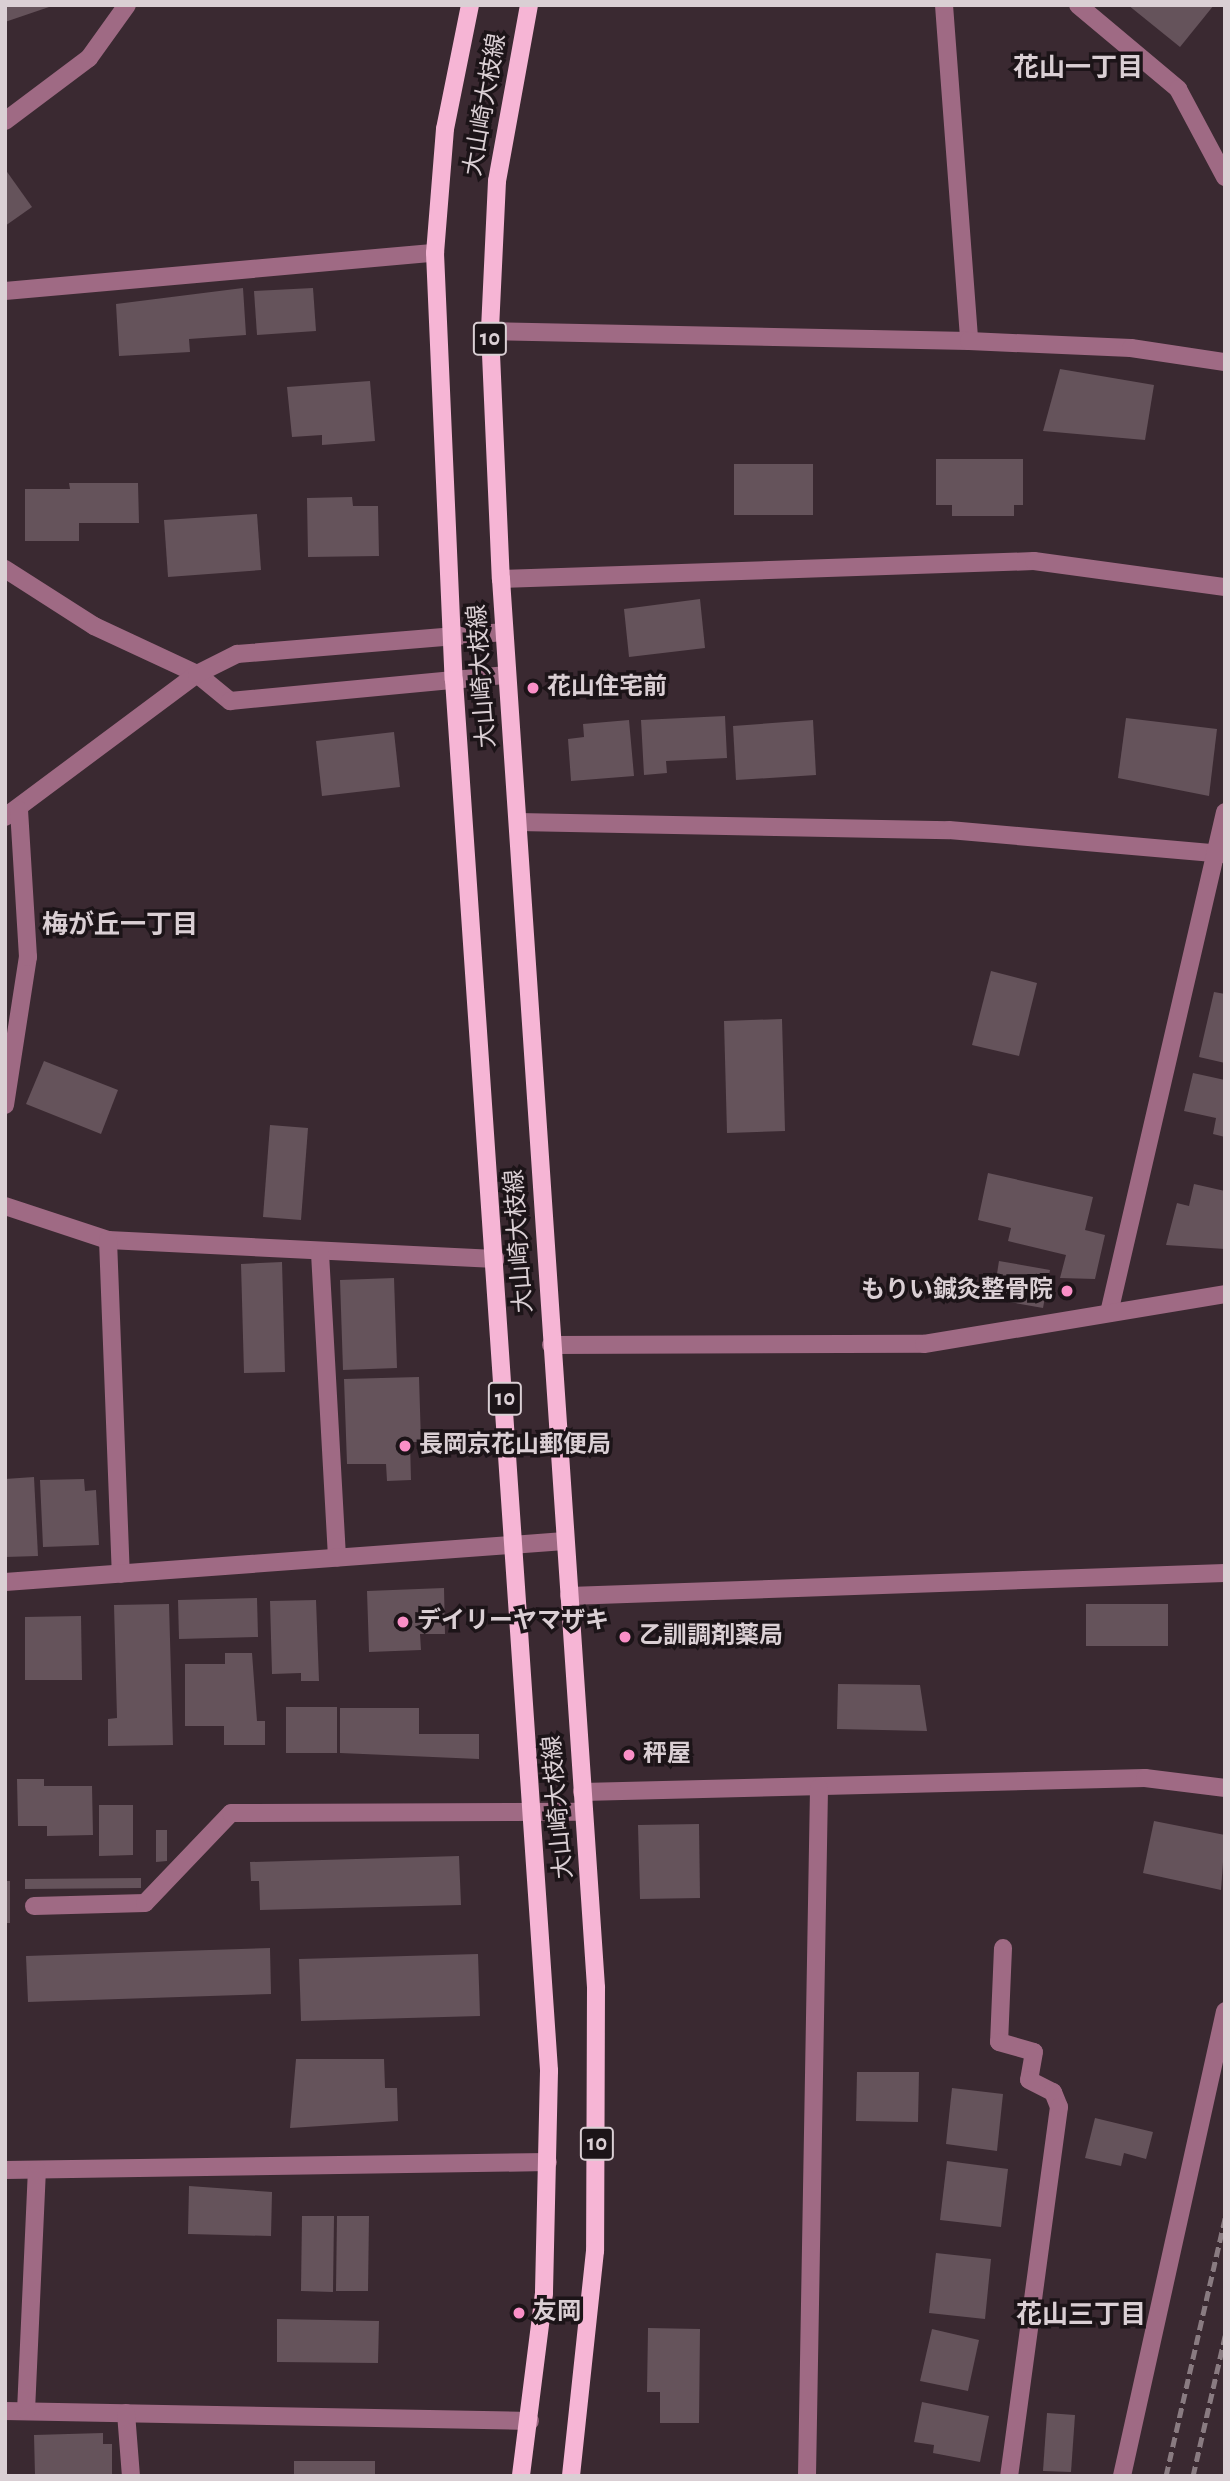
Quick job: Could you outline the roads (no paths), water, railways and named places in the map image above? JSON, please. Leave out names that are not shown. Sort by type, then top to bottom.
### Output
[{"type":"main road","name":"大山崎大枝線","points":[[470,5],[446,129],[435,253],[454,680],[533,1812],[548,2162],[530,2421],[521,2476]]},
{"type":"main road","name":"大山崎大枝線","points":[[529,5],[497,181],[490,331],[504,632],[595,1977],[596,2208],[589,2336],[570,2476]]},
{"type":"street","points":[[5,121],[89,58],[127,5]]},
{"type":"street","points":[[944,5],[969,341]]},
{"type":"street","points":[[1078,5],[1178,89],[1225,177]]},
{"type":"street","points":[[5,291],[435,253]]},
{"type":"street","points":[[490,331],[969,341],[1131,348],[1225,362]]},
{"type":"street","points":[[501,579],[1034,561],[1225,587]]},
{"type":"street","points":[[5,569],[94,626],[197,674],[230,701],[507,675]]},
{"type":"street","points":[[5,1105],[28,957],[12,813],[197,674],[237,654],[504,632]]},
{"type":"street","points":[[1109,1313],[1220,854],[1225,812]]},
{"type":"street","points":[[518,822],[949,830],[1220,854]]},
{"type":"street","points":[[5,1206],[108,1240],[320,1253],[496,1259]]},
{"type":"street","points":[[108,1240],[121,1574]]},
{"type":"street","points":[[320,1253],[337,1558]]},
{"type":"street","points":[[551,1345],[924,1344],[1225,1294]]},
{"type":"street","points":[[5,1582],[565,1541]]},
{"type":"street","points":[[569,1597],[1225,1573]]},
{"type":"street","points":[[582,1792],[819,1788],[1145,1777],[1225,1788]]},
{"type":"street","points":[[807,2476],[819,1788]]},
{"type":"street","points":[[34,1906],[145,1903],[231,1813],[583,1812]]},
{"type":"street","points":[[1003,1948],[999,2042],[1034,2052],[1029,2080],[1053,2092],[1059,2108],[1009,2476]]},
{"type":"street","points":[[1122,2476],[1225,2011]]},
{"type":"street","points":[[5,2170],[548,2162]]},
{"type":"street","points":[[26,2411],[37,2169]]},
{"type":"street","points":[[5,2411],[530,2421]]},
{"type":"street","points":[[126,2413],[131,2476]]},
{"type":"railway","points":[[1166,2476],[1225,2218]]},
{"type":"railway","points":[[1193,2476],[1225,2336]]},
{"type":"place","name":"花山住宅前","points":[[533,688]]},
{"type":"place","name":"もりい鍼灸整骨院","points":[[1067,1291]]},
{"type":"place","name":"長岡京花山郵便局","points":[[405,1446]]},
{"type":"place","name":"デイリーヤマザキ","points":[[403,1622]]},
{"type":"place","name":"乙訓調剤薬局","points":[[625,1637]]},
{"type":"place","name":"秤屋","points":[[629,1755]]},
{"type":"place","name":"友岡","points":[[519,2313]]},
{"type":"district","name":"花山一丁目","points":[[1078,69]]},
{"type":"district","name":"梅が丘一丁目","points":[[120,926]]},
{"type":"district","name":"花山三丁目","points":[[1081,2316]]}]
